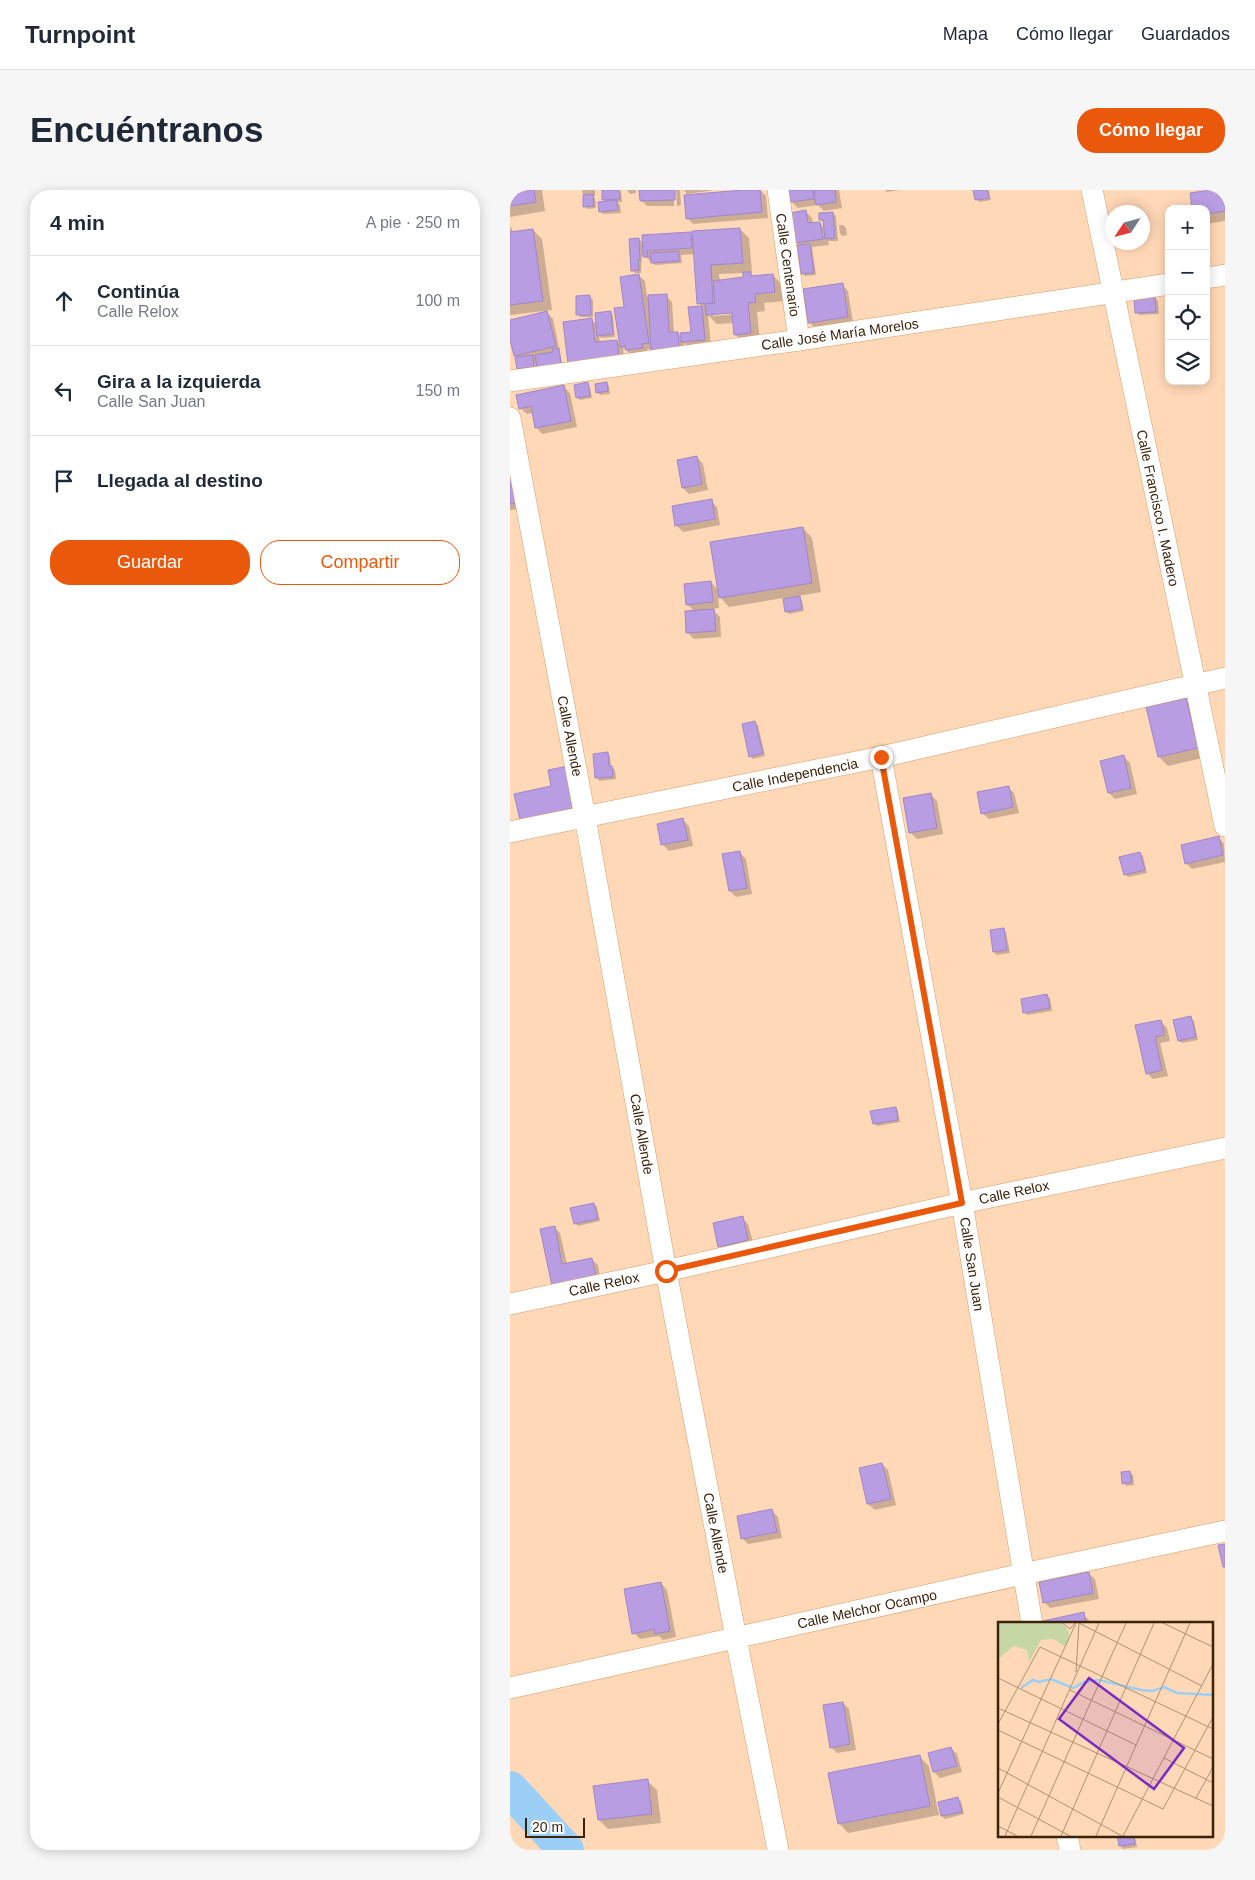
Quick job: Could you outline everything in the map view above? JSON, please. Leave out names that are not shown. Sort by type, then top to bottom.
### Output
[{"type":"street","name":"Calle Centenario","points":[[778,190],[799,340]]},
{"type":"street","name":"Calle Francisco I. Madero","points":[[1092,190],[1112,293],[1225,826]]},
{"type":"street","points":[[1210,277],[1225,275]]},
{"type":"street","name":"Calle José María Morelos","points":[[510,381],[799,340],[1165,285]]},
{"type":"street","name":"Calle Allende","points":[[510,418],[585,817],[666,1271],[778,1850]]},
{"type":"street","name":"Calle Independencia","points":[[510,832],[881,757],[1225,678]]},
{"type":"street","name":"Calle San Juan","points":[[881,757],[962,1203],[1032,1622]]},
{"type":"street","name":"Calle Relox","points":[[510,1304],[666,1271],[962,1203],[1225,1148]]},
{"type":"street","name":"Calle Melchor Ocampo","points":[[510,1688],[1225,1531]]},
{"type":"building","points":[[510,190],[534,190],[536,202],[510,206]]},
{"type":"building","points":[[602,190],[619,190],[620,199],[602,200]]},
{"type":"building","points":[[639,190],[675,190],[675,200],[640,201]]},
{"type":"building","points":[[760,190],[762,212],[686,219],[684,195]]},
{"type":"building","points":[[789,190],[813,190],[814,199],[790,202]]},
{"type":"building","points":[[814,190],[835,190],[836,202],[816,205]]},
{"type":"building","points":[[973,190],[987,190],[989,198],[975,200]]},
{"type":"building","points":[[1225,190],[1225,211],[1210,213],[1210,205],[1192,205],[1190,193]]},
{"type":"building","points":[[593,194],[594,206],[583,207],[583,195]]},
{"type":"building","points":[[617,200],[618,210],[599,212],[598,202]]},
{"type":"building","points":[[806,210],[808,223],[820,222],[823,239],[795,243],[790,213]]},
{"type":"building","points":[[833,212],[835,238],[825,239],[823,220],[819,220],[819,213]]},
{"type":"building","points":[[740,228],[743,263],[711,265],[713,303],[697,304],[692,231]]},
{"type":"building","points":[[533,229],[543,301],[510,305],[510,232]]},
{"type":"building","points":[[691,232],[692,248],[647,251],[648,257],[643,257],[642,235]]},
{"type":"building","points":[[639,238],[639,270],[631,271],[629,239]]},
{"type":"building","points":[[810,244],[814,273],[801,274],[797,245]]},
{"type":"building","points":[[679,251],[679,261],[651,263],[650,253]]},
{"type":"building","points":[[743,272],[751,272],[751,276],[773,274],[775,292],[755,294],[756,302],[748,303],[751,333],[734,335],[732,313],[706,315],[705,304],[715,303],[713,281],[743,277]]},
{"type":"building","points":[[639,274],[649,343],[642,344],[643,348],[626,350],[625,346],[620,347],[614,308],[624,307],[620,277]]},
{"type":"building","points":[[843,283],[848,317],[808,323],[803,289]]},
{"type":"building","points":[[667,294],[669,332],[678,332],[679,348],[651,350],[648,295]]},
{"type":"building","points":[[590,295],[591,315],[576,315],[576,296]]},
{"type":"building","points":[[1155,297],[1156,312],[1135,313],[1134,298]]},
{"type":"building","points":[[702,306],[705,340],[681,342],[680,333],[691,332],[688,307]]},
{"type":"building","points":[[547,311],[556,346],[514,356],[510,339],[510,320]]},
{"type":"building","points":[[611,311],[613,334],[597,336],[595,313]]},
{"type":"building","points":[[592,318],[595,342],[617,340],[619,357],[568,364],[563,322]]},
{"type":"building","points":[[559,348],[561,364],[537,368],[535,355],[553,352],[552,349]]},
{"type":"building","points":[[533,355],[534,367],[517,369],[515,357]]},
{"type":"building","points":[[588,382],[590,396],[576,398],[574,385]]},
{"type":"building","points":[[607,382],[608,391],[596,393],[595,384]]},
{"type":"building","points":[[564,385],[571,421],[535,428],[531,406],[519,409],[516,395]]},
{"type":"building","points":[[697,456],[702,484],[682,488],[677,460]]},
{"type":"building","points":[[510,468],[519,503],[510,504]]},
{"type":"building","points":[[712,499],[715,519],[675,526],[672,506]]},
{"type":"building","points":[[803,527],[812,583],[719,598],[710,542]]},
{"type":"building","points":[[711,581],[713,602],[686,605],[684,584]]},
{"type":"building","points":[[800,596],[802,609],[785,612],[783,599]]},
{"type":"building","points":[[714,609],[716,631],[686,633],[685,611]]},
{"type":"building","points":[[1186,698],[1198,748],[1158,757],[1146,707]]},
{"type":"building","points":[[755,721],[763,753],[749,757],[742,724]]},
{"type":"building","points":[[608,752],[609,766],[612,766],[613,777],[595,778],[593,754]]},
{"type":"building","points":[[1124,755],[1131,788],[1108,793],[1100,761]]},
{"type":"building","points":[[568,766],[577,808],[520,820],[514,794],[551,786],[548,770]]},
{"type":"building","points":[[1009,786],[1013,807],[981,814],[977,792]]},
{"type":"building","points":[[931,793],[937,828],[909,833],[903,798]]},
{"type":"building","points":[[683,818],[688,840],[661,845],[657,824]]},
{"type":"building","points":[[1219,836],[1223,855],[1185,864],[1181,845]]},
{"type":"building","points":[[740,851],[747,888],[729,891],[722,854]]},
{"type":"building","points":[[1140,852],[1145,870],[1124,875],[1119,857]]},
{"type":"building","points":[[1004,928],[1007,950],[993,952],[990,930]]},
{"type":"building","points":[[1047,994],[1050,1008],[1023,1013],[1021,999]]},
{"type":"building","points":[[1191,1016],[1196,1037],[1178,1041],[1173,1020]]},
{"type":"building","points":[[1161,1020],[1164,1035],[1155,1037],[1162,1070],[1146,1074],[1135,1025]]},
{"type":"building","points":[[896,1107],[898,1120],[873,1124],[870,1111]]},
{"type":"building","points":[[594,1203],[598,1219],[574,1224],[570,1208]]},
{"type":"building","points":[[743,1216],[748,1240],[718,1247],[713,1223]]},
{"type":"building","points":[[555,1226],[562,1264],[592,1258],[596,1277],[552,1286],[540,1229]]},
{"type":"building","points":[[882,1463],[891,1499],[867,1504],[859,1468]]},
{"type":"building","points":[[1130,1471],[1132,1482],[1122,1484],[1121,1472]]},
{"type":"building","points":[[772,1509],[777,1532],[741,1539],[737,1516]]},
{"type":"building","points":[[1225,1544],[1225,1567],[1223,1567],[1218,1545]]},
{"type":"building","points":[[1089,1572],[1093,1593],[1043,1603],[1039,1582]]},
{"type":"building","points":[[661,1582],[670,1631],[655,1634],[654,1629],[632,1634],[624,1589]]},
{"type":"building","points":[[1084,1612],[1086,1622],[1043,1622]]},
{"type":"building","points":[[843,1702],[850,1744],[830,1748],[823,1705]]},
{"type":"building","points":[[951,1747],[957,1766],[933,1772],[928,1753]]},
{"type":"building","points":[[920,1755],[930,1806],[838,1824],[828,1773]]},
{"type":"building","points":[[648,1779],[652,1814],[598,1820],[593,1786]]},
{"type":"building","points":[[958,1797],[962,1812],[941,1816],[938,1802]]},
{"type":"building","points":[[1117,1838],[1134,1838],[1135,1844],[1119,1846]]},
{"type":"waterway","points":[[510,1789],[566,1850]]},
{"type":"route","points":[[666,1271],[962,1203],[881,757]]}]
